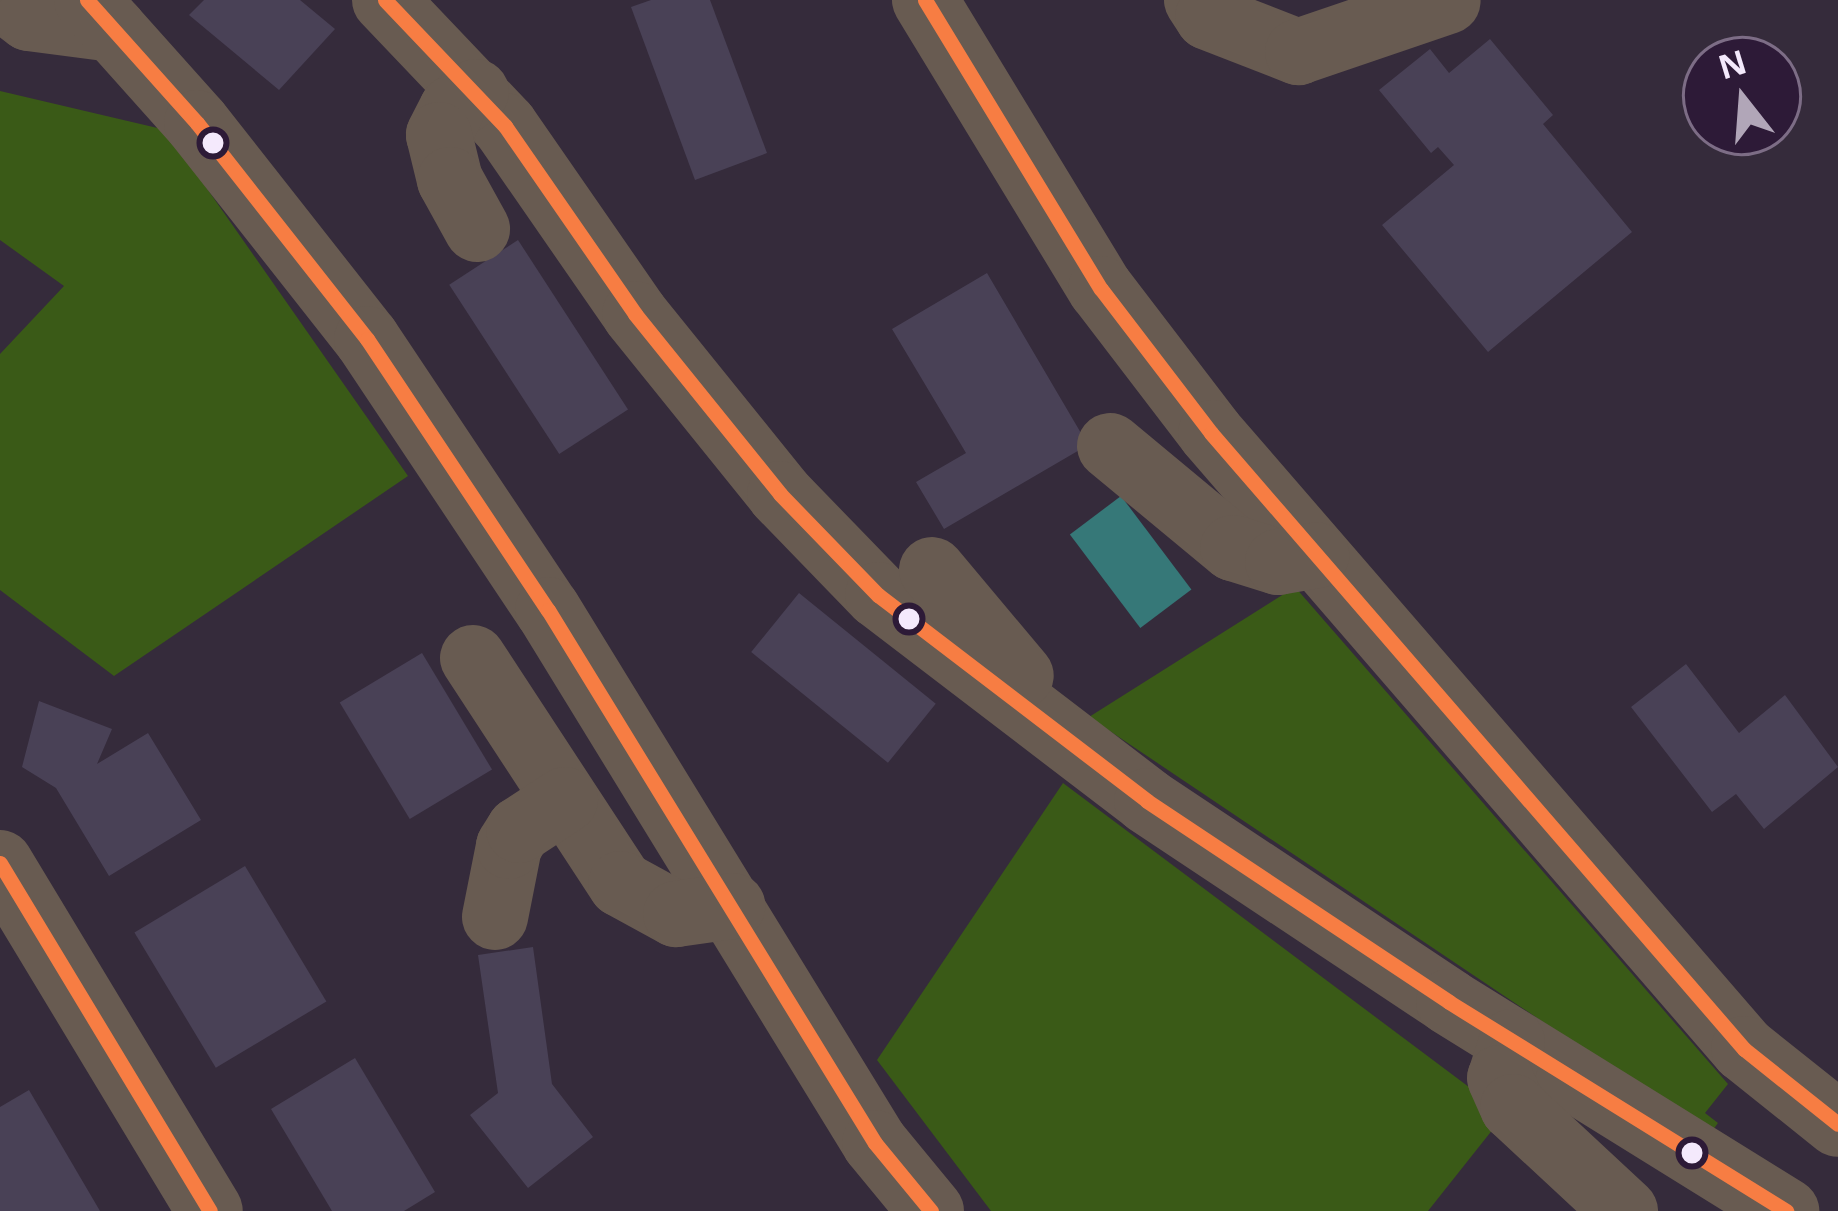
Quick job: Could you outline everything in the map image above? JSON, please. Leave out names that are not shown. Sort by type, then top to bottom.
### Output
[{"type":"street","points":[[4,0],[29,18],[100,14],[367,339],[732,906],[875,1143],[932,1211]]},
{"type":"street","points":[[385,0],[476,92],[635,314],[780,494],[878,595],[1029,715],[1512,1042],[1786,1211]]},
{"type":"street","points":[[925,0],[1101,289],[1316,555],[1744,1049],[1838,1124]]},
{"type":"street","points":[[1197,0],[1208,17],[1298,52],[1448,1]]},
{"type":"street","points":[[476,92],[452,109],[439,135],[451,180],[477,229]]},
{"type":"street","points":[[1110,446],[1233,548],[1278,562],[1316,555]]},
{"type":"street","points":[[932,570],[1022,677],[1029,715]]},
{"type":"street","points":[[473,658],[621,884],[676,914],[732,906]]},
{"type":"street","points":[[495,917],[509,846],[519,830],[566,800]]},
{"type":"street","points":[[0,863],[210,1211]]},
{"type":"street","points":[[1512,1042],[1500,1078],[1513,1107],[1625,1211]]},
{"type":"green space","points":[[0,91],[166,130],[408,476],[114,676],[0,590],[0,354],[64,286],[0,240]]},
{"type":"green space","points":[[1295,587],[1728,1084],[1705,1113],[1718,1123],[1710,1134],[1089,717]]},
{"type":"green space","points":[[1063,783],[1505,1114],[1428,1211],[991,1211],[877,1060]]},
{"type":"shaded area","points":[[1121,496],[1191,589],[1140,628],[1070,535]]},
{"type":"building","points":[[204,0],[300,0],[335,29],[279,90],[189,15]]},
{"type":"building","points":[[651,0],[710,0],[767,153],[695,180],[631,7]]},
{"type":"building","points":[[1490,39],[1553,115],[1543,124],[1632,232],[1488,352],[1382,225],[1454,165],[1438,147],[1431,153],[1379,90],[1430,49],[1449,73]]},
{"type":"building","points":[[518,240],[628,409],[559,454],[449,285]]},
{"type":"building","points":[[987,273],[1088,445],[944,529],[916,482],[966,453],[892,329]]},
{"type":"building","points":[[799,593],[936,704],[888,763],[751,652]]},
{"type":"building","points":[[422,653],[492,770],[410,819],[340,702]]},
{"type":"building","points":[[1686,664],[1739,733],[1785,695],[1838,767],[1764,829],[1736,794],[1712,812],[1631,707]]},
{"type":"building","points":[[39,701],[112,729],[97,764],[148,733],[201,820],[109,876],[56,788],[22,767]]},
{"type":"building","points":[[245,866],[326,1001],[216,1068],[134,932]]},
{"type":"building","points":[[533,947],[552,1084],[593,1137],[528,1188],[470,1115],[498,1093],[478,955]]},
{"type":"building","points":[[355,1058],[435,1192],[404,1211],[332,1211],[271,1109]]},
{"type":"building","points":[[29,1090],[100,1211],[0,1211],[0,1107]]},
{"type":"transit line","points":[[87,0],[197,123],[367,339],[548,610],[875,1143],[931,1211]]},
{"type":"transit line","points":[[385,0],[505,126],[635,314],[780,494],[878,595],[1147,801],[1449,1002],[1786,1211]]},
{"type":"transit line","points":[[925,0],[1101,289],[1211,433],[1744,1049],[1838,1124]]},
{"type":"transit line","points":[[0,863],[210,1211]]}]
